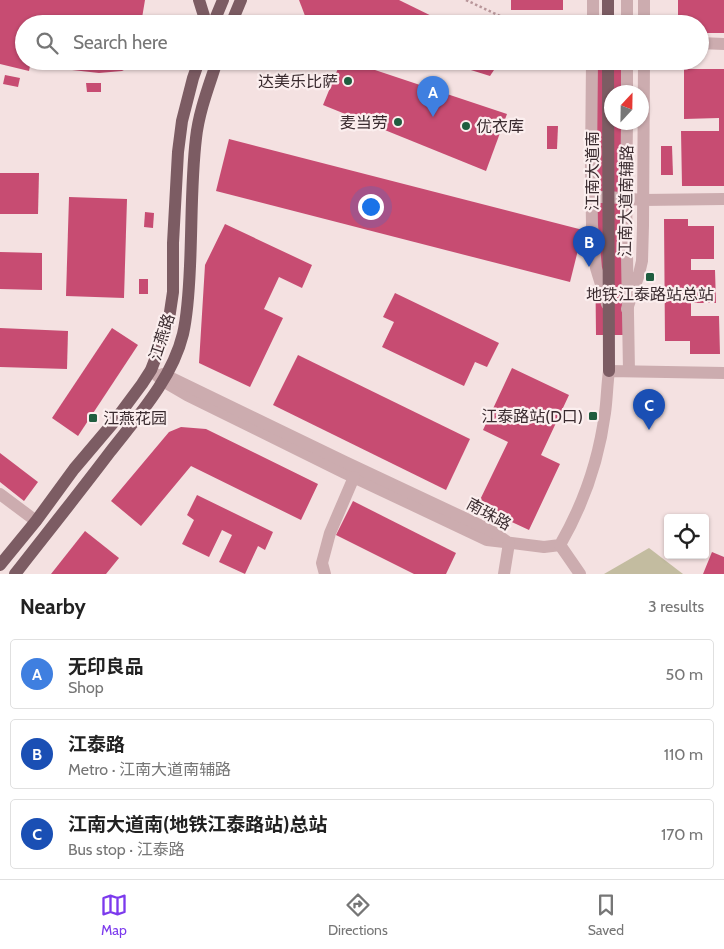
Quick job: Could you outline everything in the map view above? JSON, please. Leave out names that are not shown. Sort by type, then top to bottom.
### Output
[{"type":"main road","points":[[199,0],[204,15]]},
{"type":"main road","points":[[217,15],[223,0]]},
{"type":"main road","points":[[235,15],[241,0]]},
{"type":"main road","points":[[608,0],[608,15]]},
{"type":"main road","name":"江燕路","points":[[0,565],[36,521],[74,469],[113,423],[151,370],[169,319],[173,292],[173,243],[178,152],[184,114],[196,70]]},
{"type":"main road","name":"江燕路","points":[[15,574],[144,408],[165,378],[183,336],[187,317],[190,282],[192,186],[196,139],[199,118],[214,70]]},
{"type":"main road","name":"江南大道南","points":[[608,70],[609,371]]},
{"type":"street","points":[[593,0],[593,15]]},
{"type":"street","points":[[627,0],[627,15]]},
{"type":"street","points":[[644,0],[644,15]]},
{"type":"street","points":[[709,43],[724,44]]},
{"type":"street","name":"江南大道南辅路","points":[[592,70],[592,225],[596,268],[608,306]]},
{"type":"street","points":[[627,70],[627,85]]},
{"type":"street","name":"江南大道南辅路","points":[[627,309],[642,261],[644,70]]},
{"type":"street","name":"江南大道南","points":[[626,130],[629,371]]},
{"type":"street","points":[[592,197],[643,200],[724,199]]},
{"type":"street","name":"南珠路","points":[[151,370],[490,530],[509,543]]},
{"type":"street","points":[[504,574],[509,543],[544,547],[560,545],[578,511],[598,450],[605,414],[609,371],[724,373]]},
{"type":"street","name":"南珠路","points":[[165,378],[187,395],[354,477],[487,540],[509,543]]},
{"type":"street","points":[[325,574],[322,563],[330,533],[354,477]]},
{"type":"street","points":[[0,494],[36,521]]},
{"type":"street","points":[[560,545],[580,574]]},
{"type":"path","points":[[466,0],[498,15]]},
{"type":"shaded area","points":[[649,548],[683,574],[604,574]]},
{"type":"building","points":[[0,0],[145,0],[142,15],[15,15],[15,68],[0,64]]},
{"type":"building","points":[[299,0],[399,0],[430,15],[305,15]]},
{"type":"building","points":[[511,0],[563,0],[563,10],[511,10]]},
{"type":"building","points":[[678,0],[724,0],[724,33],[709,33],[709,15],[678,15]]},
{"type":"building","points":[[724,69],[724,186],[682,186],[681,131],[719,131],[719,118],[684,119],[684,70]]},
{"type":"building","points":[[72,70],[124,70],[99,73]]},
{"type":"building","points":[[337,70],[375,70],[507,114],[486,171],[323,105]]},
{"type":"building","points":[[471,70],[494,70],[490,76]]},
{"type":"building","points":[[593,70],[628,70],[628,85],[604,85],[604,130],[628,130],[631,335],[596,335]]},
{"type":"building","points":[[5,75],[20,78],[18,87],[3,84]]},
{"type":"building","points":[[86,83],[101,83],[101,92],[87,92]]},
{"type":"building","points":[[547,126],[558,126],[557,149],[547,149]]},
{"type":"building","points":[[229,139],[583,230],[570,282],[216,191]]},
{"type":"building","points":[[661,146],[672,146],[673,175],[661,175]]},
{"type":"building","points":[[0,173],[39,173],[38,214],[0,214]]},
{"type":"building","points":[[69,197],[127,199],[124,298],[66,296]]},
{"type":"building","points":[[145,212],[154,213],[153,228],[144,227]]},
{"type":"building","points":[[664,219],[688,219],[688,226],[714,226],[714,259],[691,259],[691,270],[715,270],[716,303],[691,303],[691,316],[719,316],[720,354],[690,354],[690,341],[665,341]]},
{"type":"building","points":[[225,224],[312,265],[302,288],[279,277],[264,309],[283,318],[250,387],[199,363],[205,265]]},
{"type":"building","points":[[0,252],[42,253],[42,290],[0,289]]},
{"type":"building","points":[[139,279],[148,279],[148,294],[139,294]]},
{"type":"building","points":[[395,293],[499,343],[487,367],[475,362],[464,386],[382,347],[394,322],[383,317]]},
{"type":"building","points":[[0,328],[68,331],[67,369],[0,367]]},
{"type":"building","points":[[112,328],[138,345],[78,436],[52,418]]},
{"type":"building","points":[[298,355],[470,439],[446,490],[273,405]]},
{"type":"building","points":[[512,368],[569,395],[541,455],[560,464],[529,530],[477,506],[508,442],[483,430]]},
{"type":"building","points":[[181,427],[206,429],[318,484],[301,520],[191,466],[141,526],[111,501],[169,432]]},
{"type":"building","points":[[0,453],[38,482],[24,501],[0,482]]},
{"type":"building","points":[[197,495],[273,532],[265,550],[258,546],[245,574],[219,562],[232,535],[222,530],[209,557],[182,544],[194,520],[187,515]]},
{"type":"building","points":[[353,501],[456,553],[446,574],[414,574],[336,535]]},
{"type":"building","points":[[85,531],[119,558],[106,574],[51,574]]},
{"type":"building","points":[[712,552],[724,557],[724,574],[703,574]]},
{"type":"place","name":"达美乐比萨","points":[[348,81]]},
{"type":"place","name":"无印良品","points":[[433,117]]},
{"type":"place","name":"麦当劳","points":[[398,122]]},
{"type":"place","name":"优衣库","points":[[466,126]]},
{"type":"place","name":"江泰路","points":[[589,267]]},
{"type":"place","name":"地铁江泰路站总站","points":[[650,277]]},
{"type":"place","name":"江泰路站(D口)","points":[[593,416]]},
{"type":"place","name":"江燕花园","points":[[93,418]]},
{"type":"place","name":"江南大道南(地铁江泰路站)总站","points":[[649,430]]}]
